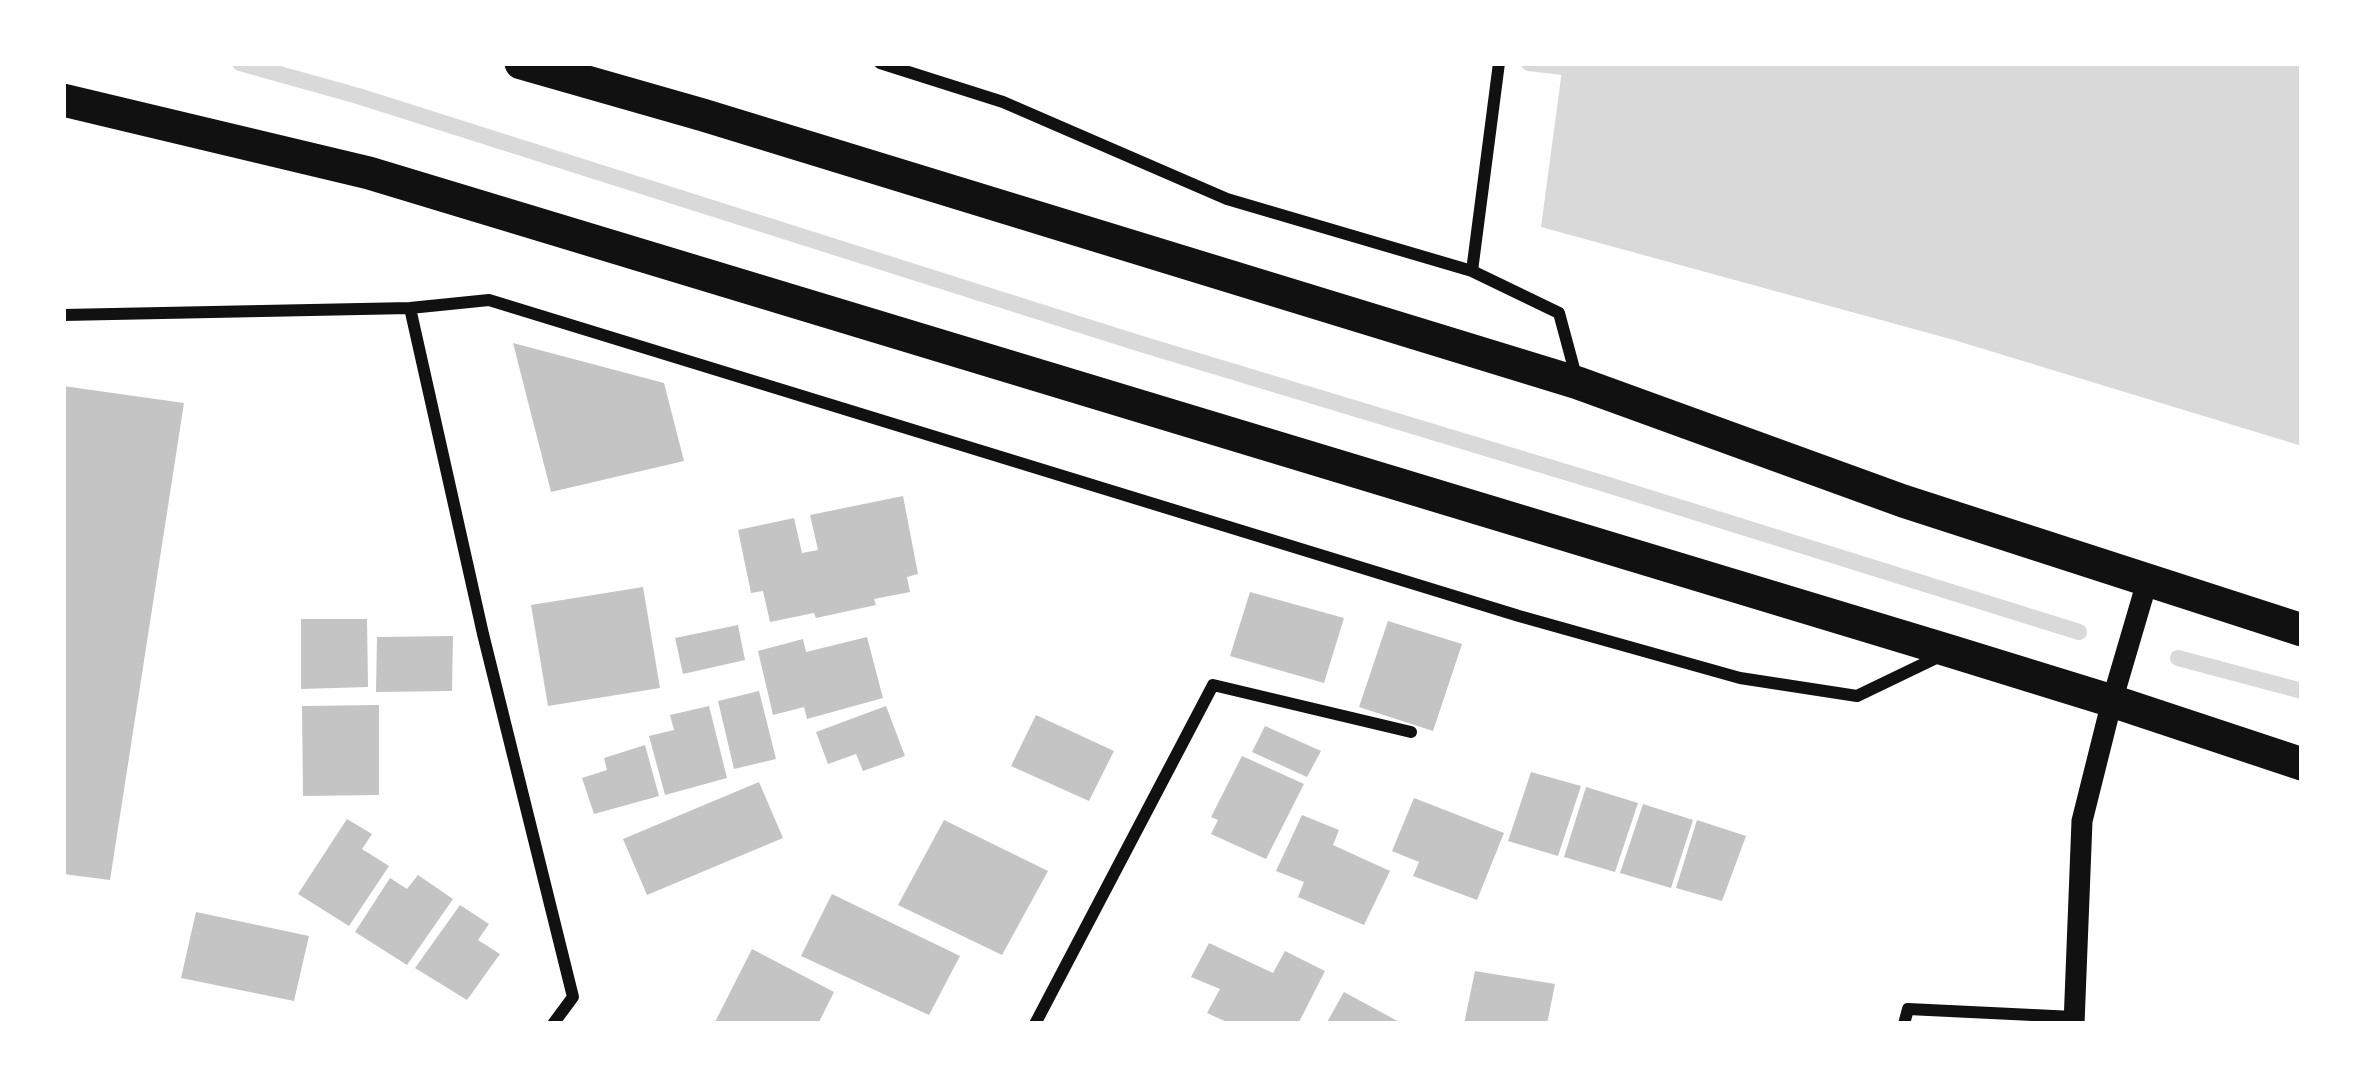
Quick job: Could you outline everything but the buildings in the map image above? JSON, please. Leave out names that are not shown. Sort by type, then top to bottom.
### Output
[{"type":"highway","points":[[520,63],[1578,382],[1903,501],[2302,630]]},
{"type":"highway","points":[[63,100],[369,173],[1950,651],[2302,764]]},
{"type":"street","points":[[880,63],[1003,102],[1227,199],[1472,271],[1559,313],[1578,382]]},
{"type":"street","points":[[1472,271],[1499,63]]},
{"type":"street","points":[[63,315],[410,308],[488,300],[1496,609],[1740,678],[1857,696],[1950,651]]},
{"type":"street","points":[[410,308],[483,634],[573,997],[553,1024]]},
{"type":"street","points":[[1904,1024],[1908,1009],[2074,1020],[2082,821],[2147,582]]},
{"type":"street","points":[[1035,1024],[1213,686],[1411,732]]},
{"type":"shaded area","points":[[1563,63],[2302,63],[2302,446],[1954,340],[1541,227]]},
{"type":"waterway","points":[[240,63],[2079,632]]},
{"type":"waterway","points":[[1529,63],[1563,67]]},
{"type":"waterway","points":[[2178,658],[2302,691]]}]
